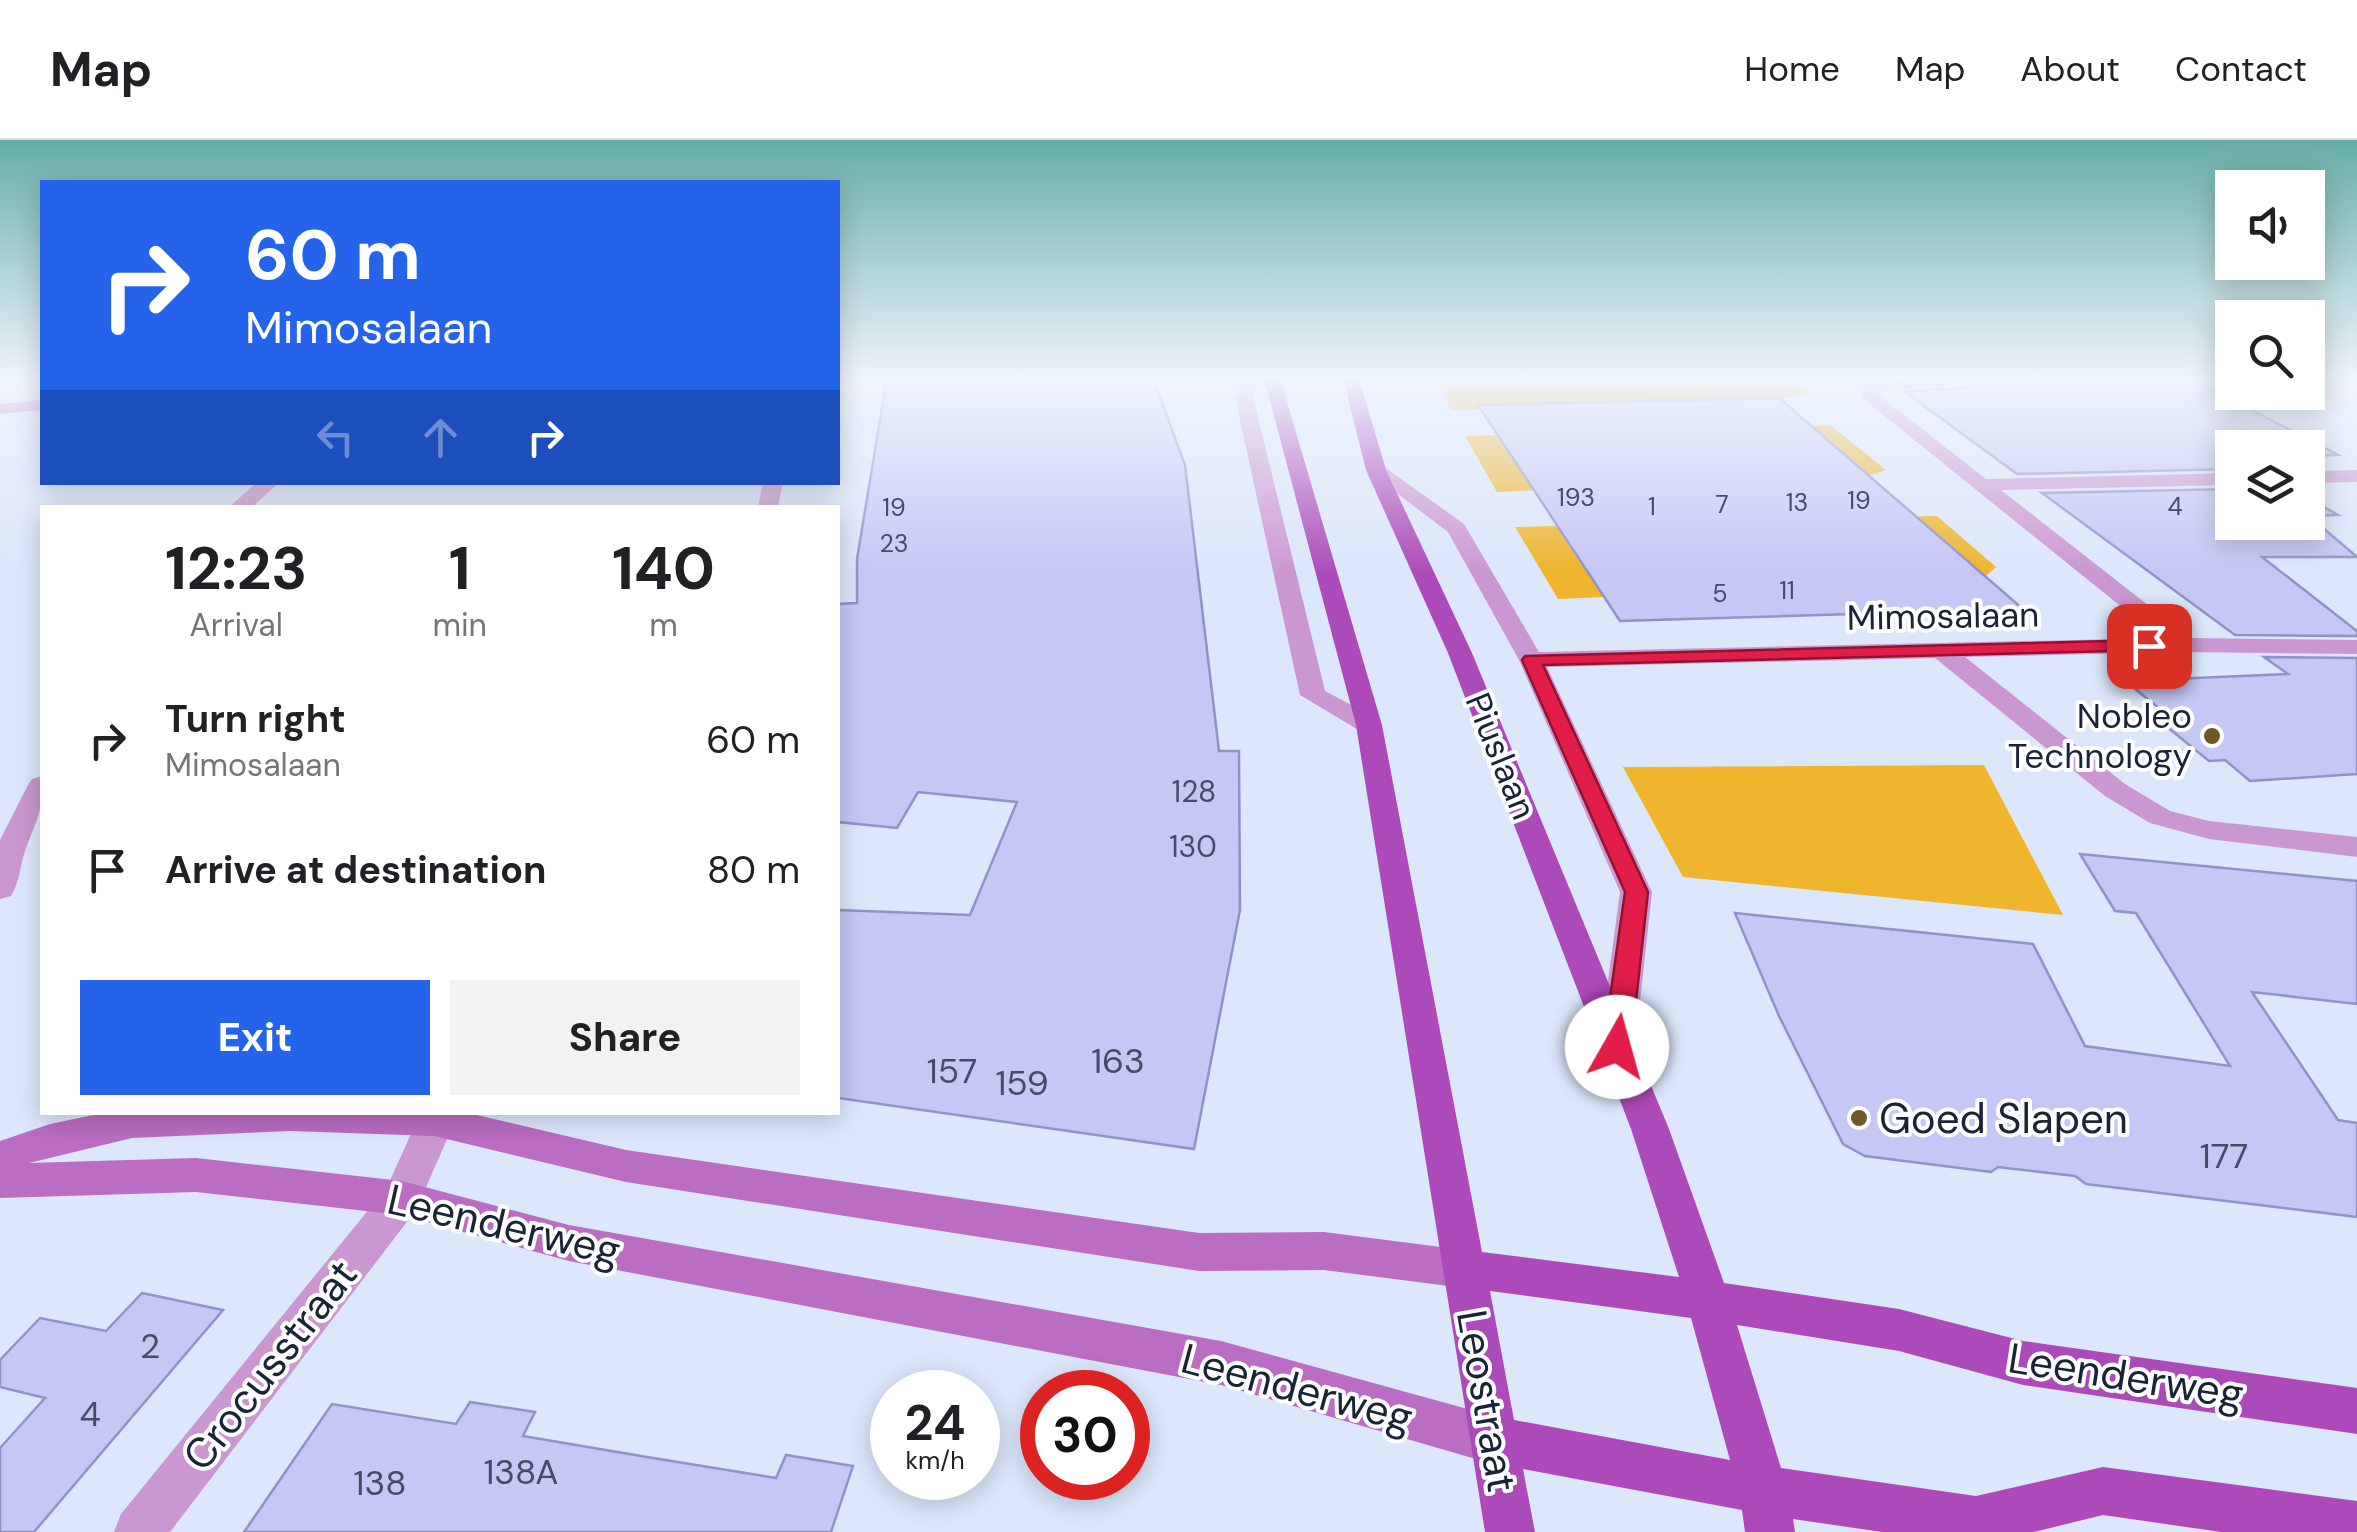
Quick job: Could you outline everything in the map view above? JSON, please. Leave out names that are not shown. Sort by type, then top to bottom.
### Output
[{"type":"main road","points":[[1290,443],[1369,724],[1464,1270]]},
{"type":"main road","name":"Piuslaan","points":[[1369,443],[1376,470],[1460,652],[1617,1047],[1708,1300]]},
{"type":"main road","name":"Leenderweg","points":[[0,1158],[50,1140],[132,1123],[290,1116],[437,1117],[626,1166],[1199,1252],[1324,1252],[1708,1300],[1899,1330],[2022,1363],[2357,1411]]},
{"type":"main road","name":"Leenderweg","points":[[0,1181],[196,1175],[402,1198],[570,1243],[1221,1363],[1493,1440],[1766,1511],[1976,1521],[2103,1492],[2357,1526]]},
{"type":"main road","name":"Leostraat","points":[[1464,1270],[1510,1532]]},
{"type":"main road","points":[[1708,1300],[1766,1511]]},
{"type":"street","points":[[1255,443],[1313,695],[1369,724]]},
{"type":"street","points":[[1927,443],[2184,645]]},
{"type":"street","name":"Piuslaan","points":[[1376,470],[1457,528],[1532,660],[1636,892],[1617,1047]]},
{"type":"street","points":[[2325,477],[2357,476]]},
{"type":"street","points":[[1982,486],[2215,479]]},
{"type":"street","points":[[242,505],[266,485]]},
{"type":"street","name":"Mimosalaan","points":[[1532,660],[2184,645],[2357,647]]},
{"type":"street","points":[[1943,652],[2114,790],[2160,817],[2208,830],[2357,848]]},
{"type":"street","points":[[0,889],[11,848],[40,789]]},
{"type":"street","name":"Crocusstraat","points":[[139,1532],[402,1198],[437,1117]]},
{"type":"shaded area","points":[[1469,443],[1852,443],[1886,470],[1868,476],[1497,492]]},
{"type":"shaded area","points":[[1937,516],[1996,567],[1986,576],[1599,586],[1604,597],[1558,599],[1515,527]]},
{"type":"shaded area","points":[[1984,765],[2063,915],[1683,877],[1623,767]]},
{"type":"building","points":[[876,443],[1177,443],[1185,465],[1219,751],[1239,751],[1240,910],[1194,1149],[840,1098],[840,910],[970,915],[1017,802],[918,792],[897,828],[840,822],[840,604],[857,603],[857,559]]},
{"type":"building","points":[[1503,443],[1831,443],[2023,609],[1620,621]]},
{"type":"building","points":[[1975,443],[2215,443],[2215,469],[2017,474]]},
{"type":"building","points":[[2215,489],[2215,540],[2325,540],[2325,530],[2357,557],[2262,557],[2357,631],[2357,636],[2235,635],[2042,493]]},
{"type":"building","points":[[2264,657],[2357,658],[2357,774],[2250,781],[2225,760],[2209,761],[2150,713],[2164,712],[2125,681],[2288,674]]},
{"type":"building","points":[[2080,854],[2357,881],[2357,1004],[2252,992],[2338,1120],[2357,1123],[2357,1217],[2086,1184],[2075,1176],[1998,1167],[1991,1172],[1865,1156],[1843,1144],[1779,1016],[1735,913],[2033,944],[2085,1046],[2230,1066],[2136,913],[2115,911]]},
{"type":"building","points":[[142,1293],[223,1310],[34,1532],[0,1532],[0,1448],[45,1398],[0,1387],[0,1360],[40,1318],[106,1331]]},
{"type":"building","points":[[470,1402],[535,1412],[523,1436],[647,1457],[776,1478],[786,1455],[853,1466],[831,1532],[244,1532],[332,1404],[456,1424]]},
{"type":"place","name":"Nobleo Technology","points":[[2212,736]]},
{"type":"place","name":"Goed Slapen","points":[[1859,1118]]},
{"type":"route","points":[[1617,1047],[1636,892],[1532,660],[2149,646]]}]
